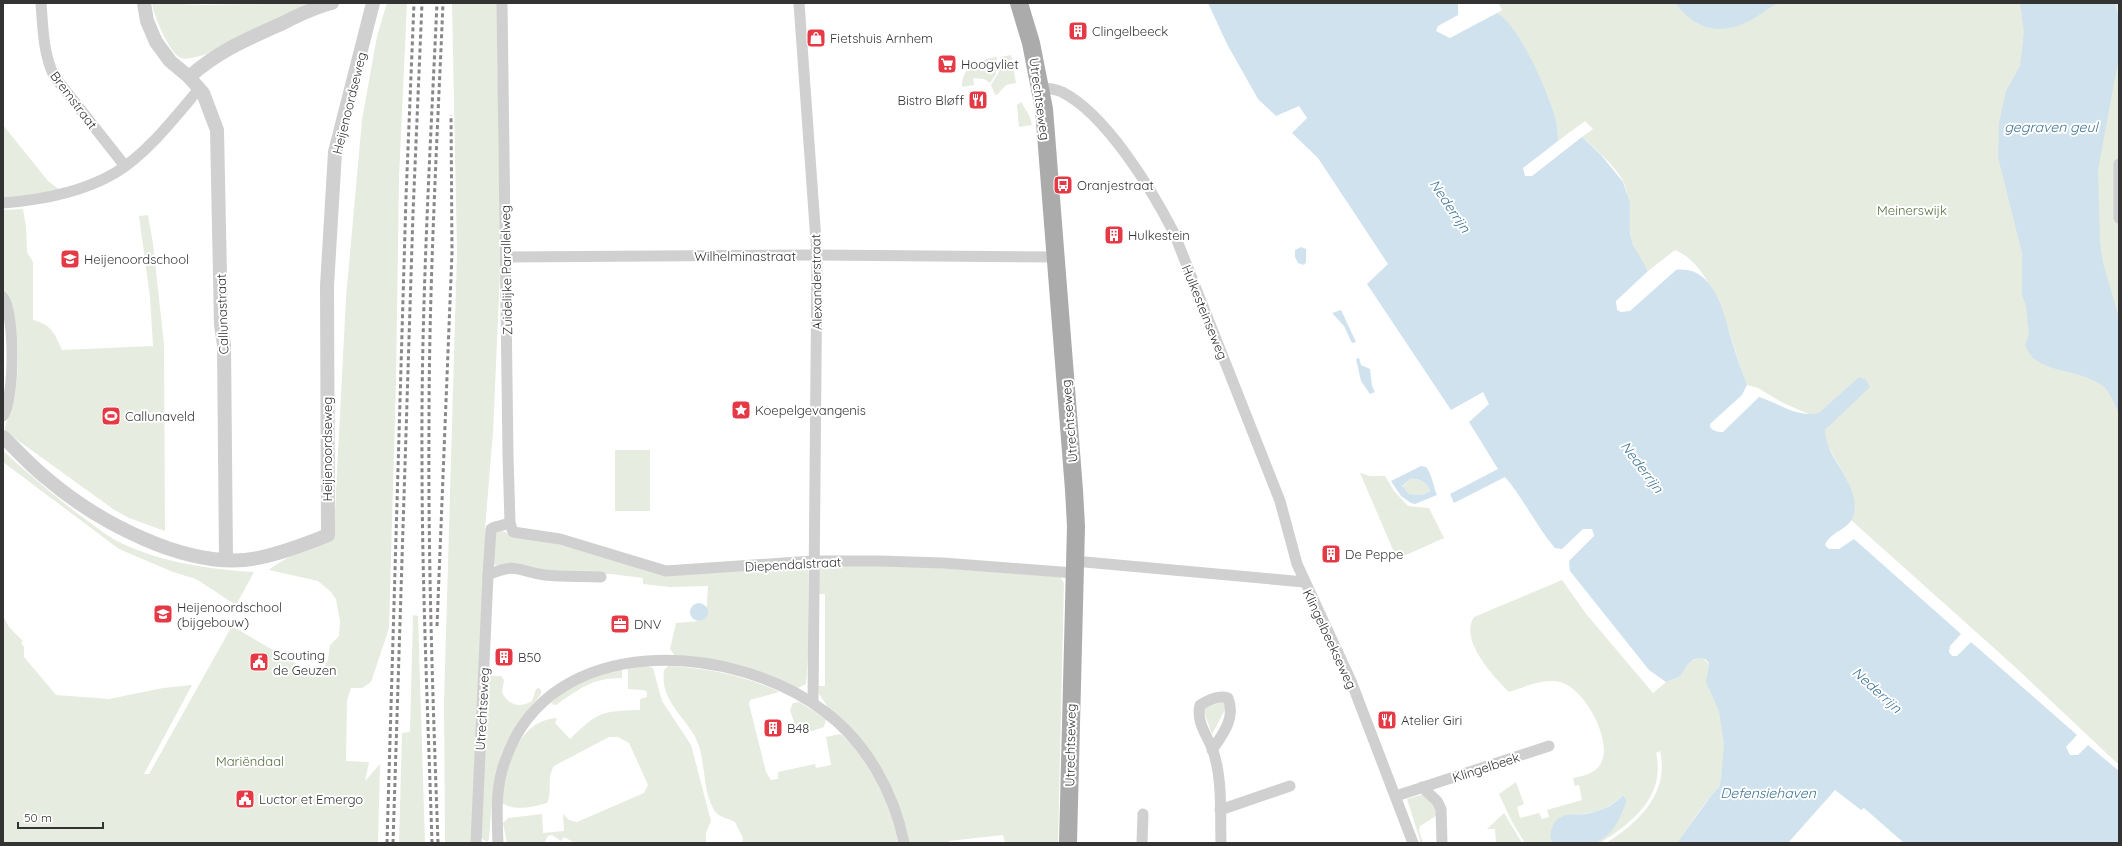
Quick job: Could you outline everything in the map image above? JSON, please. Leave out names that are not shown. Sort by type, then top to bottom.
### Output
[{"type":"main road","name":"Utrechtseweg","points":[[1019,3],[1032,43],[1044,109],[1074,490],[1074,567],[1068,843]]},
{"type":"street","name":"Bremstraat","points":[[41,3],[44,50],[48,64],[54,76],[125,166]]},
{"type":"street","name":"Callunastraat","points":[[144,3],[156,42],[170,62],[189,77],[200,89],[211,110],[217,130],[221,325],[224,345],[226,559]]},
{"type":"street","points":[[189,77],[207,61],[223,50],[303,14],[332,3]]},
{"type":"street","name":"Heijenoordseweg","points":[[3,437],[45,478],[105,520],[150,542],[174,551],[226,559],[258,558],[310,543],[328,535],[327,286],[335,152],[373,3]]},
{"type":"street","name":"Zuidelijke Parallelweg","points":[[502,3],[510,523]]},
{"type":"street","name":"Alexanderstraat","points":[[799,3],[817,255],[813,561],[813,703]]},
{"type":"street","name":"Hulkesteinseweg","points":[[1041,88],[1053,89],[1066,94],[1101,125],[1133,163],[1164,214],[1176,239],[1280,501],[1297,564],[1304,582]]},
{"type":"street","points":[[3,204],[62,195],[96,182],[125,166],[167,127],[200,89]]},
{"type":"street","points":[[2119,164],[2119,218]]},
{"type":"street","name":"Wilhelminastraat","points":[[507,257],[817,255],[1056,257]]},
{"type":"street","points":[[3,297],[6,301],[10,333],[12,379],[6,411],[3,416]]},
{"type":"street","name":"Diependalstraat","points":[[510,523],[513,532],[560,539],[666,571],[813,561],[943,562],[1074,567]]},
{"type":"street","name":"Utrechtseweg","points":[[476,843],[489,538],[492,529],[510,523]]},
{"type":"street","points":[[488,575],[500,570],[519,567],[543,575],[600,577]]},
{"type":"street","name":"Klingelbeekseweg","points":[[1074,567],[1304,582],[1346,668],[1413,843]]},
{"type":"street","name":"Utrechtseweg","points":[[498,843],[498,781],[509,749],[527,719],[543,701],[570,681],[607,667],[643,662],[699,662],[736,670],[761,678],[813,703],[840,725],[868,756],[889,795],[898,816],[904,843]]},
{"type":"street","name":"Klingelbeek","points":[[1396,796],[1549,746]]},
{"type":"street","points":[[1212,750],[1219,780],[1222,843]]},
{"type":"street","points":[[1220,810],[1290,786]]},
{"type":"street","points":[[1422,787],[1437,801],[1441,809],[1442,843]]},
{"type":"street","points":[[1142,843],[1143,814]]},
{"type":"green space","points":[[152,3],[203,5],[322,3],[250,37],[207,54],[191,58],[181,58],[167,42],[159,25]]},
{"type":"green space","name":"Mariëndaal","points":[[387,3],[407,3],[399,177],[396,382],[389,628],[371,682],[362,688],[351,688],[347,701],[346,761],[369,762],[365,781],[380,764],[378,843],[3,843],[3,616],[9,627],[23,641],[21,643],[24,647],[24,657],[56,695],[109,699],[163,688],[192,685],[144,774],[149,774],[232,626],[319,677],[328,660],[330,645],[339,636],[340,621],[336,599],[331,592],[318,581],[269,570],[285,559],[311,547],[334,531],[346,298],[362,120],[377,36]]},
{"type":"green space","points":[[452,3],[497,3],[500,273],[493,432],[485,529],[485,576],[472,843],[445,843],[444,703],[457,251]]},
{"type":"green space","name":"Meinerswijk","points":[[1496,3],[2119,3],[2119,765],[2014,666],[1851,520],[1853,516],[1849,484],[1811,415],[1783,403],[1758,388],[1747,385],[1721,309],[1702,273],[1690,259],[1675,250],[1648,271],[1633,244],[1630,229],[1628,199],[1624,183],[1611,165],[1582,137],[1593,129],[1585,121],[1558,141],[1555,116],[1538,74],[1522,43],[1505,19],[1497,13],[1502,10],[1499,4]]},
{"type":"green space","points":[[1011,55],[1016,83],[1006,85],[998,94],[995,95],[991,85],[1000,70],[1000,57]]},
{"type":"green space","points":[[997,57],[996,74],[990,83],[984,79],[973,78],[974,85],[962,87],[965,73],[968,69],[978,62]]},
{"type":"green space","points":[[1021,102],[1029,115],[1032,125],[1019,127],[1017,105]]},
{"type":"green space","points":[[3,125],[48,181],[60,190],[16,198],[3,198]]},
{"type":"green space","points":[[23,209],[26,227],[27,252],[33,262],[33,320],[44,324],[52,330],[62,350],[153,346],[150,297],[139,216],[148,215],[153,244],[164,344],[165,531],[129,518],[113,509],[5,431],[6,423],[14,400],[16,387],[18,373],[18,346],[12,306],[8,293],[3,291],[3,210]]},
{"type":"green space","points":[[615,450],[650,450],[650,511],[615,511]]},
{"type":"green space","points":[[3,451],[64,503],[100,530],[131,548],[183,563],[218,569],[254,572],[236,605],[196,579],[173,572],[119,549],[3,462]]},
{"type":"green space","points":[[1360,473],[1370,476],[1385,476],[1394,491],[1408,506],[1429,508],[1444,538],[1397,559]]},
{"type":"green space","points":[[1410,479],[1416,479],[1424,483],[1430,490],[1429,492],[1421,495],[1409,494],[1402,487]]},
{"type":"green space","points":[[501,530],[513,537],[543,540],[649,570],[808,566],[808,658],[806,684],[798,688],[686,657],[675,656],[670,649],[676,623],[700,621],[706,617],[708,586],[670,587],[643,584],[643,578],[611,574],[544,572],[495,565],[492,561],[495,533]]},
{"type":"green space","points":[[820,565],[912,566],[1060,577],[1064,583],[1058,843],[1005,843],[1003,835],[949,841],[949,843],[908,843],[902,816],[819,694],[818,686],[825,686],[825,594],[818,594],[818,568]]},
{"type":"green space","points":[[1562,580],[1587,615],[1653,693],[1666,682],[1681,676],[1686,666],[1694,660],[1702,657],[1709,664],[1708,676],[1710,687],[1719,710],[1723,727],[1725,748],[1724,769],[1718,788],[1705,803],[1677,843],[1606,843],[1629,826],[1649,805],[1656,793],[1660,780],[1662,766],[1660,751],[1656,753],[1658,768],[1656,782],[1651,795],[1644,806],[1635,817],[1600,843],[1594,843],[1611,830],[1621,815],[1627,801],[1623,795],[1607,807],[1590,813],[1577,814],[1551,840],[1553,843],[1525,843],[1512,822],[1499,794],[1516,782],[1524,804],[1517,807],[1520,818],[1539,813],[1542,819],[1549,817],[1547,810],[1582,800],[1579,785],[1575,786],[1573,778],[1595,771],[1600,765],[1604,755],[1600,730],[1595,717],[1578,694],[1569,686],[1554,681],[1541,682],[1509,692],[1495,677],[1480,657],[1474,647],[1471,636],[1471,626],[1474,617]]},
{"type":"green space","points":[[413,615],[418,616],[425,843],[399,843],[402,733],[410,732]]},
{"type":"green space","points":[[646,666],[653,668],[662,701],[691,745],[711,821],[706,833],[706,843],[575,843],[564,837],[561,841],[552,835],[548,836],[544,843],[507,843],[503,823],[508,818],[542,814],[543,833],[564,831],[563,814],[569,820],[577,822],[644,793],[648,785],[629,743],[618,737],[609,737],[554,766],[550,776],[550,794],[547,803],[517,808],[501,802],[510,762],[523,737],[532,727],[543,721],[557,718],[555,723],[570,739],[594,718],[608,712],[640,710],[640,699],[647,697],[647,692],[644,690],[628,689],[628,669]]},
{"type":"green space","points":[[668,666],[697,668],[724,673],[765,685],[779,692],[750,700],[749,704],[766,772],[771,780],[778,779],[778,772],[815,764],[816,768],[831,765],[826,737],[840,734],[843,736],[863,759],[879,785],[891,814],[898,843],[742,843],[743,838],[735,822],[718,815],[710,801],[698,744],[689,727],[668,698],[665,689],[664,670]]},
{"type":"green space","points":[[622,669],[622,678],[594,682],[579,689],[556,705],[551,704],[557,697],[574,685],[593,677]]},
{"type":"green space","points":[[491,676],[501,676],[504,680],[502,692],[511,703],[523,705],[532,701],[536,689],[539,688],[541,690],[541,694],[517,725],[503,750],[495,779],[489,839],[487,842],[481,838],[488,681]]},
{"type":"green space","points":[[799,702],[826,719],[824,727],[806,733],[795,725],[790,710],[793,703]]},
{"type":"green space","points":[[1221,702],[1225,703],[1225,710],[1212,734],[1203,709]]},
{"type":"green space","points":[[1424,794],[1434,804],[1436,816],[1420,826],[1419,831],[1423,843],[1421,843],[1407,799]]},
{"type":"green space","points":[[1504,813],[1522,843],[1496,843],[1495,829],[1487,829]]},
{"type":"water","points":[[1208,3],[1458,3],[1458,15],[1438,26],[1436,31],[1450,38],[1497,13],[1505,20],[1514,30],[1531,58],[1545,89],[1554,113],[1557,127],[1558,141],[1523,168],[1525,176],[1532,176],[1582,137],[1601,155],[1623,182],[1630,203],[1630,233],[1633,245],[1648,271],[1616,301],[1617,310],[1621,312],[1630,311],[1676,270],[1689,270],[1708,282],[1720,303],[1747,385],[1742,395],[1710,424],[1711,428],[1717,431],[1723,432],[1759,397],[1796,412],[1811,414],[1819,413],[1859,377],[1866,380],[1870,387],[1825,430],[1831,452],[1849,483],[1855,505],[1853,517],[1848,525],[1831,537],[1825,545],[1829,549],[1839,549],[1854,539],[1961,634],[1950,646],[1949,652],[1952,656],[1957,656],[1971,642],[2077,735],[2066,747],[2070,755],[2078,755],[2088,745],[2119,771],[2119,843],[1904,843],[1864,808],[1861,810],[1835,790],[1788,843],[1677,843],[1719,787],[1721,780],[1724,744],[1719,711],[1706,682],[1709,663],[1705,659],[1697,658],[1687,665],[1681,676],[1666,682],[1649,670],[1570,571],[1569,561],[1594,536],[1592,529],[1583,529],[1562,549],[1555,548],[1505,477],[1454,503],[1450,494],[1498,469],[1469,422],[1489,404],[1483,392],[1451,410],[1367,284],[1388,264],[1318,158],[1292,133],[1307,118],[1299,106],[1276,116],[1258,99],[1227,44]]},
{"type":"water","points":[[1675,3],[1780,3],[1771,7],[1750,21],[1734,27],[1715,29],[1706,27],[1690,18]]},
{"type":"water","name":"gegraven geul","points":[[2020,3],[2115,3],[2119,20],[2119,56],[2098,170],[2100,243],[2103,263],[2119,318],[2119,413],[2104,387],[2087,378],[2041,363],[2032,357],[2025,345],[2029,335],[2026,306],[2022,295],[2022,253],[1998,157],[1999,123],[2006,91],[2020,66],[2024,32]]},
{"type":"water","points":[[1301,247],[1306,249],[1306,262],[1304,265],[1298,263],[1295,257],[1295,250]]},
{"type":"water","points":[[1341,310],[1356,342],[1352,343],[1344,326],[1332,313]]},
{"type":"water","points":[[1359,358],[1361,365],[1370,369],[1372,386],[1375,392],[1370,394],[1361,381],[1356,359]]},
{"type":"water","points":[[1421,466],[1426,467],[1437,495],[1415,504],[1411,503],[1401,496],[1391,481]],"holes":[[[1410,479],[1424,483],[1430,490],[1429,492],[1421,495],[1409,494],[1402,486]]]},
{"type":"water","points":[[699,603],[705,606],[708,612],[705,618],[699,621],[693,618],[690,612],[693,606]]},
{"type":"water","points":[[1623,795],[1627,801],[1625,807],[1611,832],[1605,837],[1589,844],[1553,843],[1551,838],[1551,830],[1559,818],[1568,815],[1585,814],[1600,810],[1608,807],[1620,799]]},
{"type":"railway","points":[[387,843],[406,197],[414,3]]},
{"type":"railway","points":[[393,843],[413,213],[422,3]]},
{"type":"railway","points":[[432,843],[423,555],[422,402],[426,231],[437,3]]},
{"type":"railway","points":[[438,843],[430,582],[429,372],[443,3]]},
{"type":"railway","points":[[437,626],[452,252],[451,115]]},
{"type":"place","name":"Clingelbeeck","points":[[1078,31]]},
{"type":"place","name":"Fietshuis Arnhem","points":[[816,38]]},
{"type":"place","name":"Hoogvliet","points":[[947,64]]},
{"type":"place","name":"Bistro Bløff","points":[[978,100]]},
{"type":"place","name":"Oranjestraat","points":[[1063,185]]},
{"type":"place","name":"Hulkestein","points":[[1114,235]]},
{"type":"place","name":"Heijenoordschool","points":[[70,259]]},
{"type":"place","name":"Koepelgevangenis","points":[[741,410]]},
{"type":"place","name":"Callunaveld","points":[[111,416]]},
{"type":"place","name":"De Peppe","points":[[1331,554]]},
{"type":"place","name":"Heijenoordschool (bijgebouw)","points":[[163,614]]},
{"type":"place","name":"DNV","points":[[620,624]]},
{"type":"place","name":"B50","points":[[504,657]]},
{"type":"place","name":"Scouting de Geuzen","points":[[259,662]]},
{"type":"place","name":"Atelier Giri","points":[[1387,720]]},
{"type":"place","name":"B48","points":[[773,728]]},
{"type":"place","name":"Luctor et Emergo","points":[[245,799]]},
{"type":"water label","name":"Nederrijn","points":[[1450,206]]},
{"type":"water label","name":"Nederrijn","points":[[1642,467]]},
{"type":"water label","name":"Nederrijn","points":[[1877,690]]},
{"type":"water label","name":"Defensiehaven","points":[[1768,793]]}]
